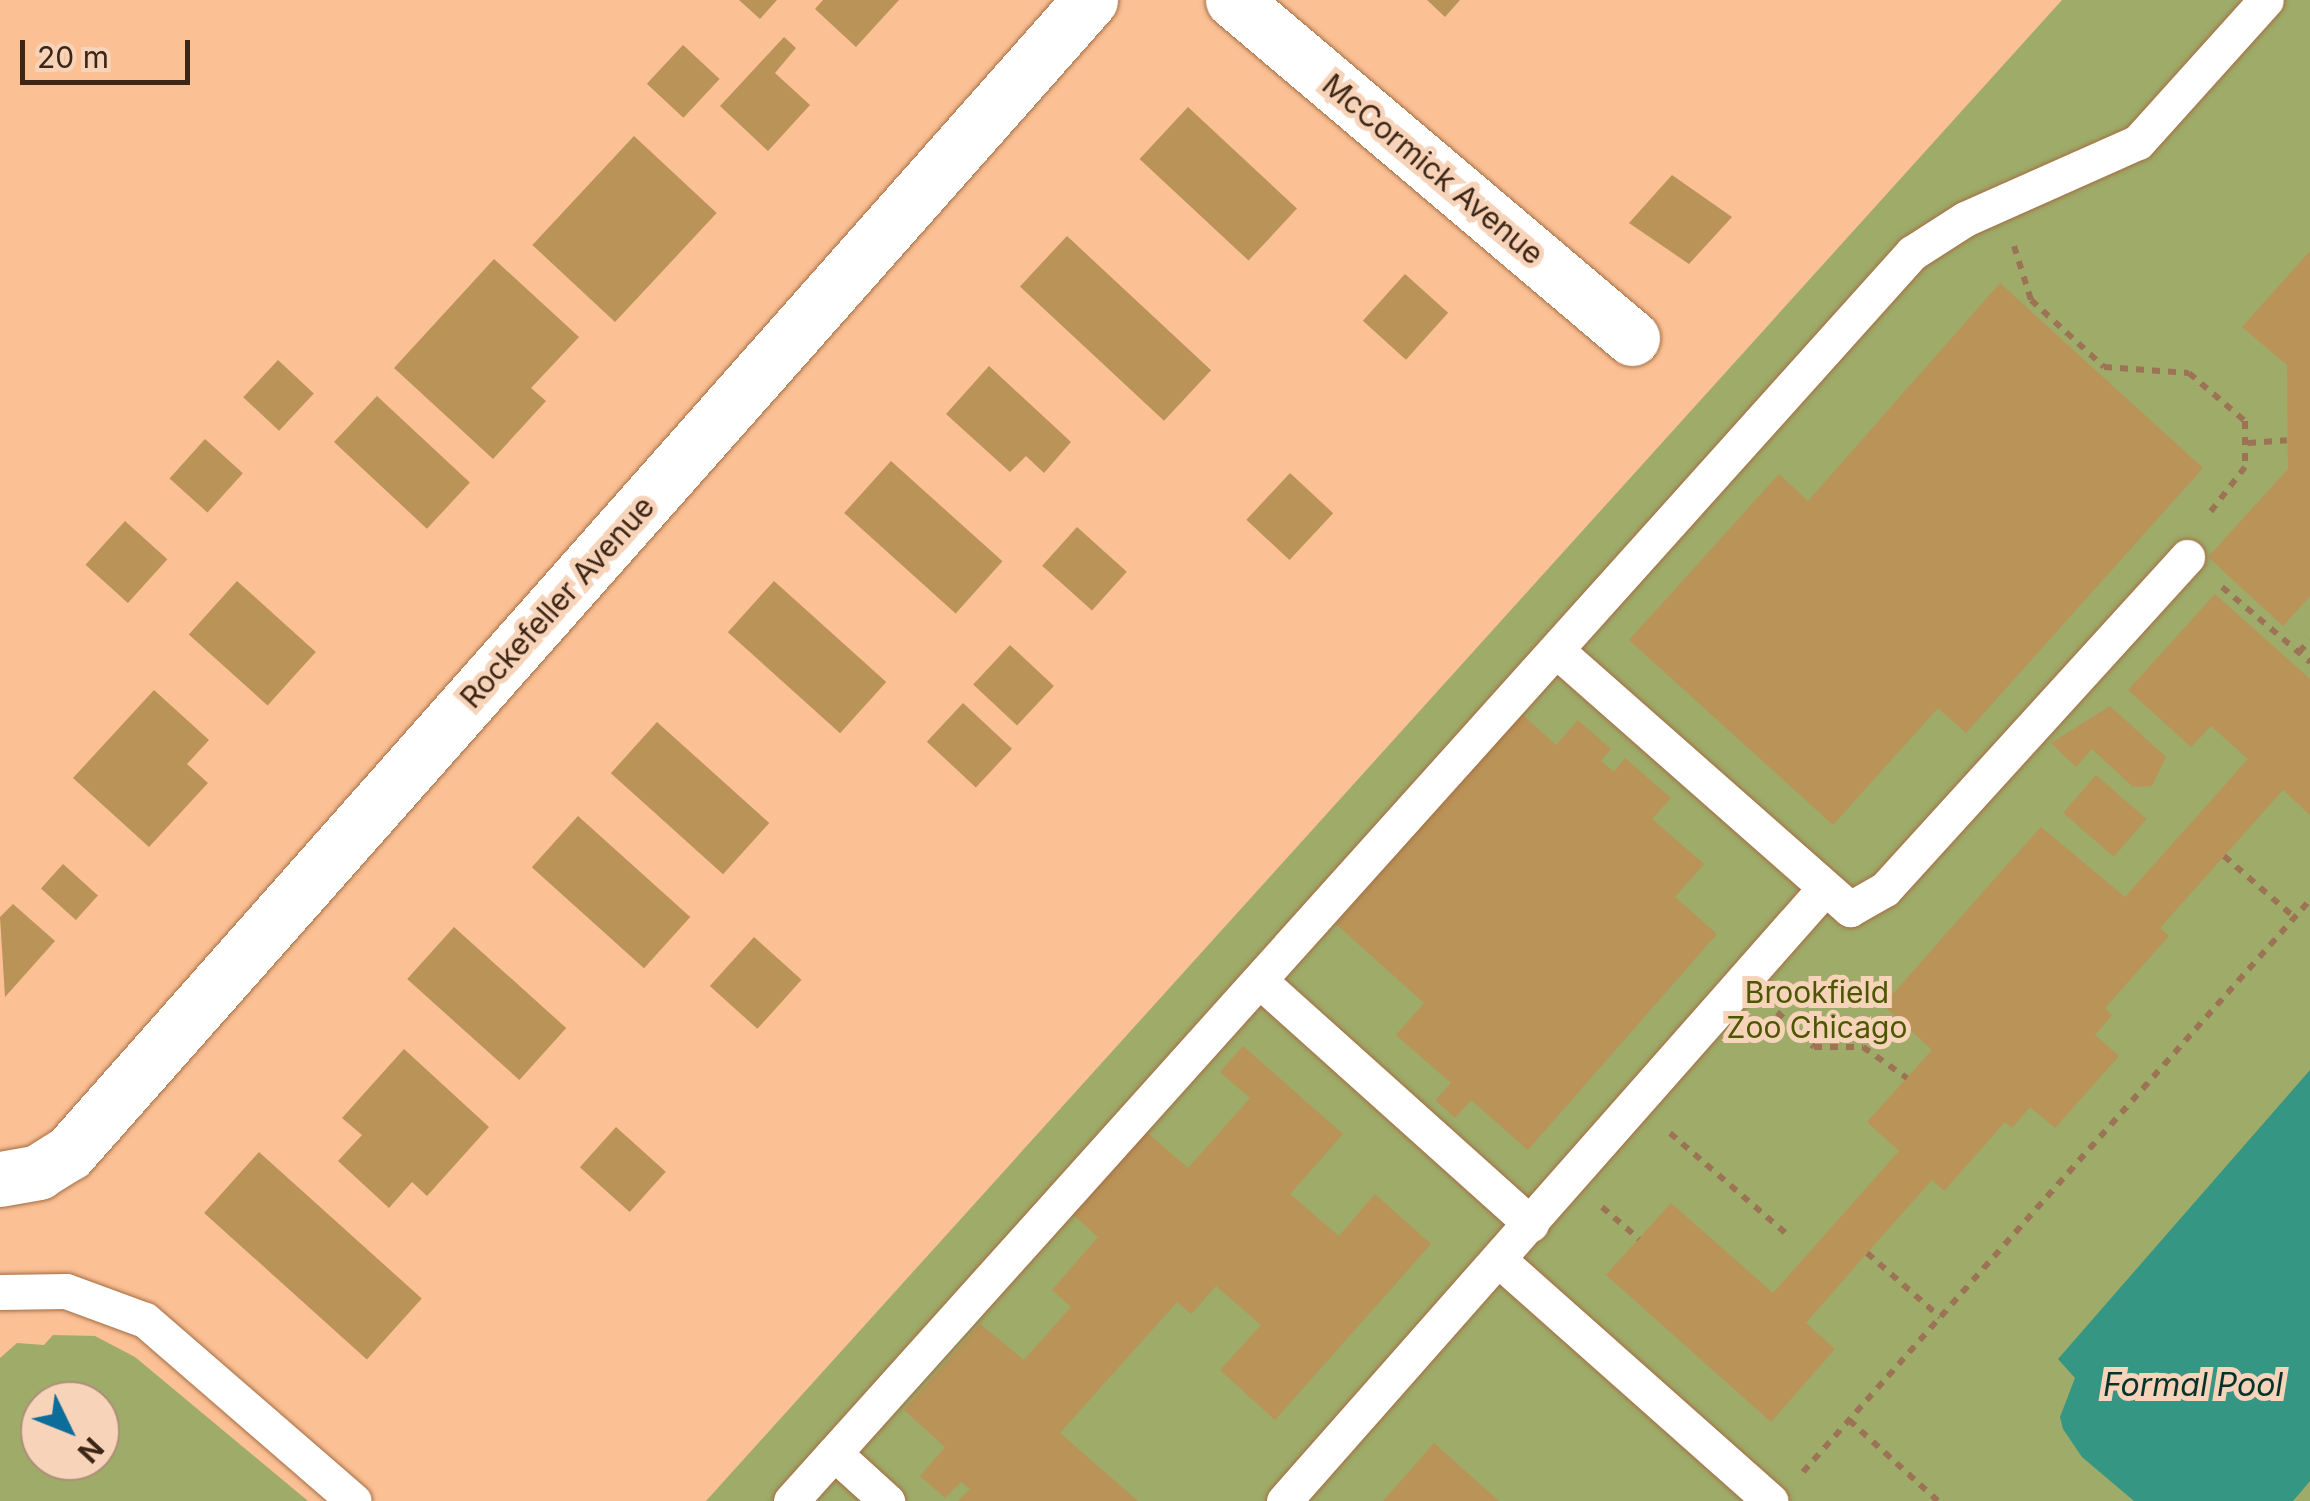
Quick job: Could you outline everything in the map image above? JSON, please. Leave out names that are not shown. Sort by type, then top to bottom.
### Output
[{"type":"street","name":"Rockefeller Avenue","points":[[4,1180],[69,1152],[1090,0]]},
{"type":"street","name":"McCormick Avenue","points":[[1234,0],[1632,338]]},
{"type":"lane","points":[[790,1501],[1912,253],[2138,142],[2266,0]]},
{"type":"lane","points":[[1556,650],[1850,909],[1886,889],[2187,557]]},
{"type":"lane","points":[[1284,1501],[1824,889]]},
{"type":"lane","points":[[1260,981],[1531,1224]]},
{"type":"lane","points":[[1499,1260],[1780,1494]]},
{"type":"lane","points":[[0,1292],[66,1291],[145,1320],[354,1501]]},
{"type":"lane","points":[[834,1453],[888,1501]]},
{"type":"path","points":[[2001,206],[2031,300],[2104,367],[2200,378],[2245,421],[2248,443],[2244,468],[2178,548],[2310,662]]},
{"type":"path","points":[[2248,443],[2287,440]]},
{"type":"path","points":[[2299,652],[2310,640]]},
{"type":"path","points":[[2224,856],[2294,918]]},
{"type":"path","points":[[1780,1494],[2310,900]]},
{"type":"path","points":[[1743,982],[1814,1047],[1863,1047],[1907,1078]]},
{"type":"path","points":[[1637,1104],[1790,1236]]},
{"type":"path","points":[[1625,1228],[1639,1240]]},
{"type":"path","points":[[1867,1253],[1940,1317]]},
{"type":"path","points":[[1849,1420],[1938,1501]]},
{"type":"green space","name":"Brookfield Zoo Chicago","points":[[2062,0],[2310,0],[2310,1501],[706,1501]]},
{"type":"green space","points":[[53,1335],[95,1336],[135,1357],[308,1501],[0,1501],[0,1358],[17,1343],[44,1345]]},
{"type":"water","name":"Formal Pool","points":[[2310,1070],[2310,1481],[2293,1501],[2134,1501],[2082,1457],[2063,1429],[2060,1417],[2075,1378],[2058,1359]]},
{"type":"building","points":[[739,0],[777,0],[760,19]]},
{"type":"building","points":[[823,0],[899,0],[856,47],[815,9]]},
{"type":"building","points":[[1427,0],[1460,0],[1445,17]]},
{"type":"building","points":[[784,37],[796,48],[775,73],[810,105],[768,151],[720,106]]},
{"type":"building","points":[[683,45],[720,79],[683,118],[647,84]]},
{"type":"building","points":[[1188,107],[1297,209],[1249,261],[1140,159]]},
{"type":"building","points":[[634,136],[717,213],[615,322],[532,245]]},
{"type":"building","points":[[1672,175],[1732,217],[1689,264],[1629,223]]},
{"type":"building","points":[[1067,236],[1211,370],[1164,421],[1020,286]]},
{"type":"building","points":[[2310,251],[2310,596],[2283,626],[2208,557],[2288,469],[2287,365],[2242,327]]},
{"type":"building","points":[[494,259],[579,337],[531,388],[546,401],[493,459],[394,368]]},
{"type":"building","points":[[1405,274],[1448,313],[1406,360],[1363,321]]},
{"type":"building","points":[[2000,283],[2203,468],[1966,733],[1938,708],[1833,825],[1629,640],[1779,474],[1808,501]]},
{"type":"building","points":[[278,360],[314,393],[279,431],[243,397]]},
{"type":"building","points":[[989,366],[1071,442],[1044,473],[1026,456],[1010,472],[946,414]]},
{"type":"building","points":[[377,396],[470,483],[427,529],[334,442]]},
{"type":"building","points":[[205,439],[243,473],[207,513],[170,478]]},
{"type":"building","points":[[891,461],[1002,561],[956,613],[844,513]]},
{"type":"building","points":[[1290,473],[1333,513],[1290,560],[1246,520]]},
{"type":"building","points":[[125,521],[167,559],[128,603],[86,565]]},
{"type":"building","points":[[1077,527],[1127,572],[1092,610],[1042,566]]},
{"type":"building","points":[[237,581],[316,652],[268,705],[189,635]]},
{"type":"building","points":[[774,581],[886,682],[840,733],[728,632]]},
{"type":"building","points":[[2215,594],[2310,679],[2310,815],[2283,790],[2160,928],[2169,936],[2105,1008],[2112,1015],[2095,1035],[2119,1056],[2055,1128],[2030,1107],[2012,1128],[2005,1122],[1944,1191],[1932,1180],[1867,1253],[1806,1323],[1835,1349],[1771,1422],[1606,1275],[1671,1203],[1773,1293],[1899,1151],[1867,1122],[1932,1050],[1883,1005],[1998,875],[2041,827],[2125,897],[2248,759],[2211,726],[2191,747],[2128,690]]},
{"type":"building","points":[[1010,645],[1054,686],[1017,725],[973,684]]},
{"type":"building","points":[[154,690],[209,740],[187,764],[208,783],[149,847],[73,778]]},
{"type":"building","points":[[963,703],[1012,749],[976,787],[927,742]]},
{"type":"building","points":[[2110,706],[2166,757],[2152,786],[2133,787],[2092,749],[2076,767],[2051,743]]},
{"type":"building","points":[[1521,713],[1556,745],[1578,720],[1611,749],[1601,761],[1614,772],[1625,758],[1671,798],[1652,819],[1704,864],[1675,897],[1717,934],[1528,1150],[1471,1100],[1455,1118],[1435,1100],[1451,1083],[1396,1035],[1424,1003],[1336,924]]},
{"type":"building","points":[[657,722],[769,823],[723,874],[611,773]]},
{"type":"building","points":[[2096,775],[2147,819],[2114,857],[2063,813]]},
{"type":"building","points":[[578,816],[690,917],[644,968],[532,867]]},
{"type":"building","points":[[63,864],[98,895],[76,920],[41,889]]},
{"type":"building","points":[[13,904],[55,941],[5,997],[0,917]]},
{"type":"building","points":[[454,927],[566,1028],[519,1080],[407,979]]},
{"type":"building","points":[[754,937],[802,980],[757,1029],[710,986]]},
{"type":"building","points":[[1243,1046],[1343,1134],[1290,1194],[1339,1236],[1375,1194],[1431,1244],[1275,1420],[1220,1370],[1261,1325],[1216,1286],[1191,1314],[1177,1302],[1060,1433],[1138,1501],[958,1501],[970,1489],[961,1482],[945,1498],[920,1476],[945,1447],[904,1410],[980,1324],[1024,1360],[1071,1307],[1052,1290],[1098,1237],[1071,1213],[1144,1130],[1188,1168],[1250,1098],[1220,1072]]},
{"type":"building","points":[[404,1049],[489,1127],[427,1196],[412,1182],[389,1208],[338,1161],[362,1135],[342,1118]]},
{"type":"building","points":[[616,1127],[666,1172],[630,1212],[580,1167]]},
{"type":"building","points":[[259,1152],[422,1299],[367,1359],[204,1213]]},
{"type":"building","points":[[1434,1443],[1499,1501],[1383,1501]]}]
